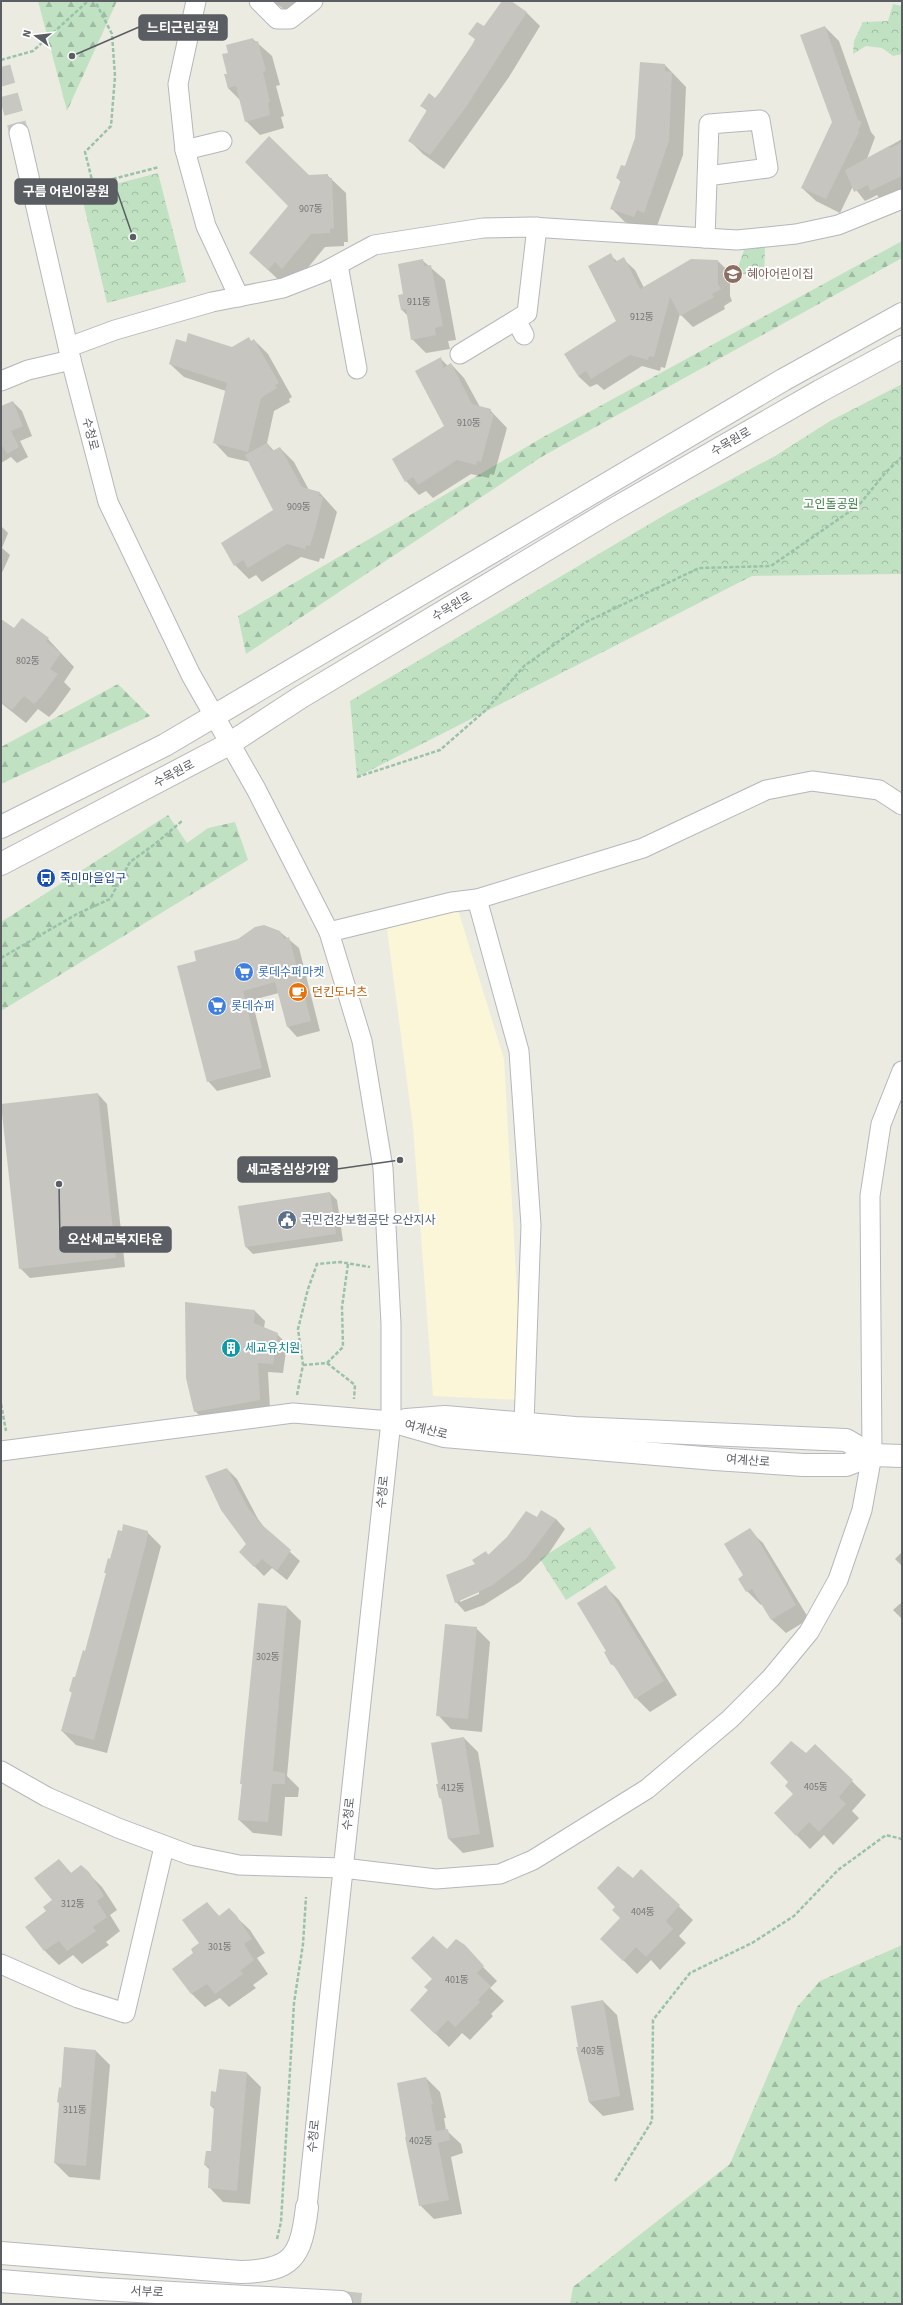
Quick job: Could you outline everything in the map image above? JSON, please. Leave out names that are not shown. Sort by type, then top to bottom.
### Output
[{"type":"street","points":[[196,1],[178,84],[185,150],[206,226],[239,297]]},
{"type":"street","points":[[259,1],[277,19],[290,19],[313,1]]},
{"type":"street","name":"수청로","points":[[19,133],[70,353],[108,502],[191,675],[256,789],[329,932],[362,1041],[383,1168],[392,1324],[391,1422],[307,2207]]},
{"type":"street","points":[[185,150],[222,140]]},
{"type":"street","points":[[705,238],[707,176]]},
{"type":"street","points":[[1,381],[70,353],[114,330],[212,302],[283,288],[338,264],[374,245],[483,228],[537,227],[737,240],[805,232],[838,224],[902,199]]},
{"type":"street","points":[[460,354],[520,328],[527,313],[537,227]]},
{"type":"street","points":[[338,264],[357,368]]},
{"type":"street","points":[[1,827],[165,745],[783,380],[902,314]]},
{"type":"street","name":"수목원로","points":[[1,864],[229,744],[301,697],[609,512],[820,391],[902,347]]},
{"type":"street","points":[[329,932],[452,902],[477,899],[643,848],[766,790],[812,781],[879,790],[902,805]]},
{"type":"street","points":[[477,899],[519,1051],[531,1225],[524,1424]]},
{"type":"street","points":[[1,1771],[48,1797],[164,1847],[190,1855],[239,1865],[343,1868],[436,1879],[500,1874],[533,1860],[647,1789],[730,1719],[771,1678],[809,1632],[838,1580],[862,1510],[872,1455],[870,1196],[881,1124],[902,1071]]},
{"type":"street","points":[[6,1450],[293,1413],[391,1422]]},
{"type":"street","name":"여계산로","points":[[391,1422],[445,1417],[524,1424],[846,1440],[872,1455]]},
{"type":"street","name":"여계산로","points":[[391,1422],[444,1436],[803,1465],[846,1465],[872,1455],[902,1456]]},
{"type":"street","points":[[1,1964],[78,1998],[126,2013],[164,1847]]},
{"type":"street","points":[[1,2253],[240,2272],[264,2272],[285,2264],[297,2252],[304,2234],[307,2207]]},
{"type":"street","name":"서부로","points":[[1,2281],[100,2289],[341,2302]]},
{"type":"path","points":[[1,60],[32,51],[88,1]]},
{"type":"path","points":[[93,184],[85,152],[111,126],[114,76],[112,34],[95,1]]},
{"type":"path","points":[[78,188],[159,167]]},
{"type":"path","points":[[357,777],[440,750],[487,709],[524,666],[586,622],[699,568],[771,566],[859,505],[886,472],[902,457]]},
{"type":"path","points":[[1,958],[77,914],[110,899],[130,862],[155,844],[182,821]]},
{"type":"path","points":[[293,1413],[304,1365],[298,1329],[308,1289],[317,1264],[340,1262],[367,1268],[374,1266]]},
{"type":"path","points":[[304,1365],[327,1363],[343,1347],[342,1307],[348,1264]]},
{"type":"path","points":[[327,1363],[355,1385],[354,1419]]},
{"type":"path","points":[[1,1404],[6,1450]]},
{"type":"path","points":[[615,2181],[652,2121],[653,2020],[690,1973],[752,1943],[794,1916],[838,1870],[886,1834],[902,1839]]},
{"type":"path","points":[[276,2245],[281,2222],[294,2003],[303,1944],[306,1897]]},
{"type":"shaded area","points":[[447,909],[459,913],[504,1059],[523,1400],[433,1396],[413,1127],[387,929]]},
{"type":"green space","points":[[38,1],[117,1],[67,111]]},
{"type":"green space","points":[[893,4],[902,6],[902,54],[893,56],[882,48],[866,46],[853,54],[854,41],[863,22],[888,21]]},
{"type":"green space","points":[[158,173],[186,282],[107,303],[81,193]]},
{"type":"green space","points":[[902,241],[902,258],[543,456],[246,654],[238,616],[545,436]]},
{"type":"green space","points":[[765,246],[764,279],[747,278],[747,274],[736,273],[745,247]]},
{"type":"green space","name":"고인돌공원","points":[[902,384],[902,574],[752,576],[357,777],[350,701],[668,513],[775,456],[830,421]]},
{"type":"green space","points":[[118,684],[150,716],[1,784],[1,747]]},
{"type":"green space","points":[[168,815],[187,843],[208,828],[235,822],[248,860],[1,1011],[1,922]]},
{"type":"green space","points":[[590,1527],[616,1568],[566,1600],[540,1559]]},
{"type":"green space","points":[[902,1945],[902,2304],[570,2304],[573,2287],[730,2164],[797,2007],[820,1981]]},
{"type":"building","points":[[502,1],[511,1],[527,12],[466,107],[430,155],[408,141],[427,110],[420,106],[429,93],[435,98],[440,92],[475,39],[468,34],[477,22],[484,26]]},
{"type":"building","points":[[825,26],[858,120],[862,122],[858,131],[859,132],[826,199],[801,188],[832,122],[800,35]]},
{"type":"building","points":[[253,38],[254,42],[258,41],[266,71],[263,72],[270,102],[268,103],[270,115],[245,122],[236,86],[228,88],[224,74],[227,74],[222,54],[228,53],[226,45]]},
{"type":"building","points":[[640,62],[665,64],[665,71],[672,72],[669,141],[644,213],[637,210],[634,217],[610,209],[621,180],[616,178],[621,165],[625,166],[635,138]]},
{"type":"building","points":[[269,136],[309,175],[328,174],[328,178],[332,178],[334,228],[330,229],[330,233],[311,234],[282,269],[275,262],[268,270],[249,253],[288,206],[245,162]]},
{"type":"building","points":[[902,142],[902,176],[870,191],[868,185],[854,192],[845,170],[889,146],[890,148]]},
{"type":"building","points":[[611,253],[615,262],[624,257],[640,289],[691,259],[718,260],[718,284],[721,289],[712,294],[714,297],[680,316],[670,297],[654,357],[649,356],[648,360],[630,355],[591,379],[586,371],[578,376],[564,354],[616,321],[588,266]]},
{"type":"building","points":[[423,259],[424,266],[431,265],[443,326],[435,328],[436,335],[411,340],[406,309],[401,310],[398,295],[403,294],[398,264]]},
{"type":"building","points":[[188,333],[232,347],[249,337],[251,341],[254,339],[279,383],[275,385],[277,388],[261,398],[248,452],[213,443],[227,383],[169,364],[176,339],[186,342]]},
{"type":"building","points":[[441,357],[443,368],[451,363],[472,404],[491,409],[490,413],[494,414],[481,462],[477,461],[476,465],[457,460],[418,485],[413,477],[405,482],[392,459],[444,426],[415,371]]},
{"type":"building","points":[[13,401],[23,426],[11,431],[19,447],[7,454],[1,444],[1,406]]},
{"type":"building","points":[[267,443],[272,451],[280,447],[302,487],[320,492],[319,496],[323,497],[316,526],[310,546],[306,545],[305,549],[287,544],[248,568],[243,560],[234,566],[221,543],[273,510],[245,455]]},
{"type":"building","points":[[22,618],[49,638],[46,641],[61,653],[50,669],[58,674],[41,697],[34,704],[24,696],[12,710],[1,702],[1,619],[14,628]]},
{"type":"building","name":"롯데슈퍼","points":[[264,925],[280,931],[284,939],[289,937],[311,1021],[287,1027],[275,982],[243,991],[262,1068],[207,1082],[177,966],[196,961],[194,951],[238,939],[255,927]]},
{"type":"building","points":[[98,1093],[116,1258],[19,1269],[1,1104]]},
{"type":"building","name":"국민건강보험공단 오산지사","points":[[330,1192],[336,1234],[245,1247],[238,1206]]},
{"type":"building","name":"세교유치원","points":[[185,1302],[255,1310],[254,1323],[278,1333],[273,1364],[258,1363],[260,1400],[194,1412],[186,1378]]},
{"type":"building","points":[[227,1468],[248,1508],[261,1524],[291,1550],[277,1571],[262,1559],[254,1567],[239,1552],[246,1544],[221,1510],[205,1476]]},
{"type":"building","points":[[541,1510],[556,1519],[526,1559],[493,1585],[455,1603],[446,1575],[475,1564],[472,1560],[486,1551],[488,1555],[507,1537],[526,1511],[537,1517]]},
{"type":"building","points":[[123,1524],[148,1531],[147,1540],[94,1740],[61,1731],[72,1692],[69,1691],[83,1650],[85,1651],[106,1573],[104,1573],[108,1558],[110,1559],[118,1530],[122,1531]]},
{"type":"building","points":[[750,1528],[796,1605],[771,1620],[752,1589],[746,1592],[738,1579],[743,1575],[724,1544]]},
{"type":"building","points":[[606,1585],[664,1681],[635,1699],[613,1664],[611,1665],[604,1652],[606,1651],[577,1603]]},
{"type":"building","points":[[258,1603],[287,1606],[273,1771],[285,1773],[285,1784],[272,1784],[268,1822],[238,1820],[242,1784],[240,1784]]},
{"type":"building","points":[[445,1624],[477,1627],[468,1719],[436,1716]]},
{"type":"building","points":[[464,1737],[480,1834],[448,1839],[441,1798],[439,1798],[436,1784],[438,1784],[431,1743]]},
{"type":"building","points":[[791,1741],[806,1753],[815,1744],[853,1780],[839,1797],[846,1804],[819,1832],[809,1822],[796,1836],[774,1813],[793,1794],[785,1786],[788,1782],[770,1763]]},
{"type":"building","points":[[59,1859],[71,1873],[81,1865],[89,1872],[104,1896],[97,1901],[107,1917],[93,1927],[96,1931],[67,1951],[59,1941],[44,1951],[25,1927],[46,1911],[43,1907],[52,1900],[34,1878]]},
{"type":"building","points":[[618,1866],[633,1878],[641,1869],[680,1905],[666,1921],[673,1929],[646,1957],[636,1947],[623,1961],[600,1939],[620,1918],[612,1910],[615,1907],[597,1888]]},
{"type":"building","points":[[207,1902],[219,1916],[229,1908],[236,1915],[252,1939],[244,1944],[254,1960],[240,1971],[243,1974],[215,1994],[207,1984],[191,1994],[172,1969],[193,1953],[191,1949],[199,1943],[182,1920]]},
{"type":"building","points":[[433,1936],[447,1949],[456,1939],[465,1945],[484,1966],[477,1973],[491,1986],[478,2000],[480,2002],[455,2027],[448,2020],[435,2034],[410,2010],[428,1990],[424,1987],[432,1979],[411,1958]]},
{"type":"building","points":[[603,2000],[620,2096],[589,2102],[576,2047],[578,2047],[571,2006]]},
{"type":"building","points":[[64,2047],[96,2050],[86,2166],[54,2163],[59,2103],[57,2102],[59,2087],[61,2088]]},
{"type":"building","points":[[219,2069],[247,2072],[237,2191],[208,2188],[209,2166],[204,2165],[206,2151],[211,2151],[214,2106],[210,2106],[211,2091],[216,2092]]},
{"type":"building","points":[[426,2077],[433,2104],[431,2105],[436,2131],[448,2129],[450,2140],[438,2143],[449,2200],[419,2206],[405,2137],[397,2083]]},
{"type":"tunnel","points":[[1,67],[19,133]]},
{"type":"tunnel","points":[[341,2302],[361,2304]]},
{"type":"place","name":"느티근린공원","points":[[72,56]]},
{"type":"place","name":"구름 어린이공원","points":[[133,237]]},
{"type":"place","name":"혜아어린이집","points":[[733,274]]},
{"type":"place","name":"죽미마을입구","points":[[46,878]]},
{"type":"place","name":"롯데수퍼마켓","points":[[244,972]]},
{"type":"place","name":"던킨도너츠","points":[[298,992]]},
{"type":"place","name":"롯데슈퍼","points":[[217,1006]]},
{"type":"place","name":"세교중심상가앞","points":[[400,1160]]},
{"type":"place","name":"오산세교복지타운","points":[[59,1184]]},
{"type":"place","name":"국민건강보험공단 오산지사","points":[[287,1220]]},
{"type":"place","name":"세교유치원","points":[[231,1348]]}]
